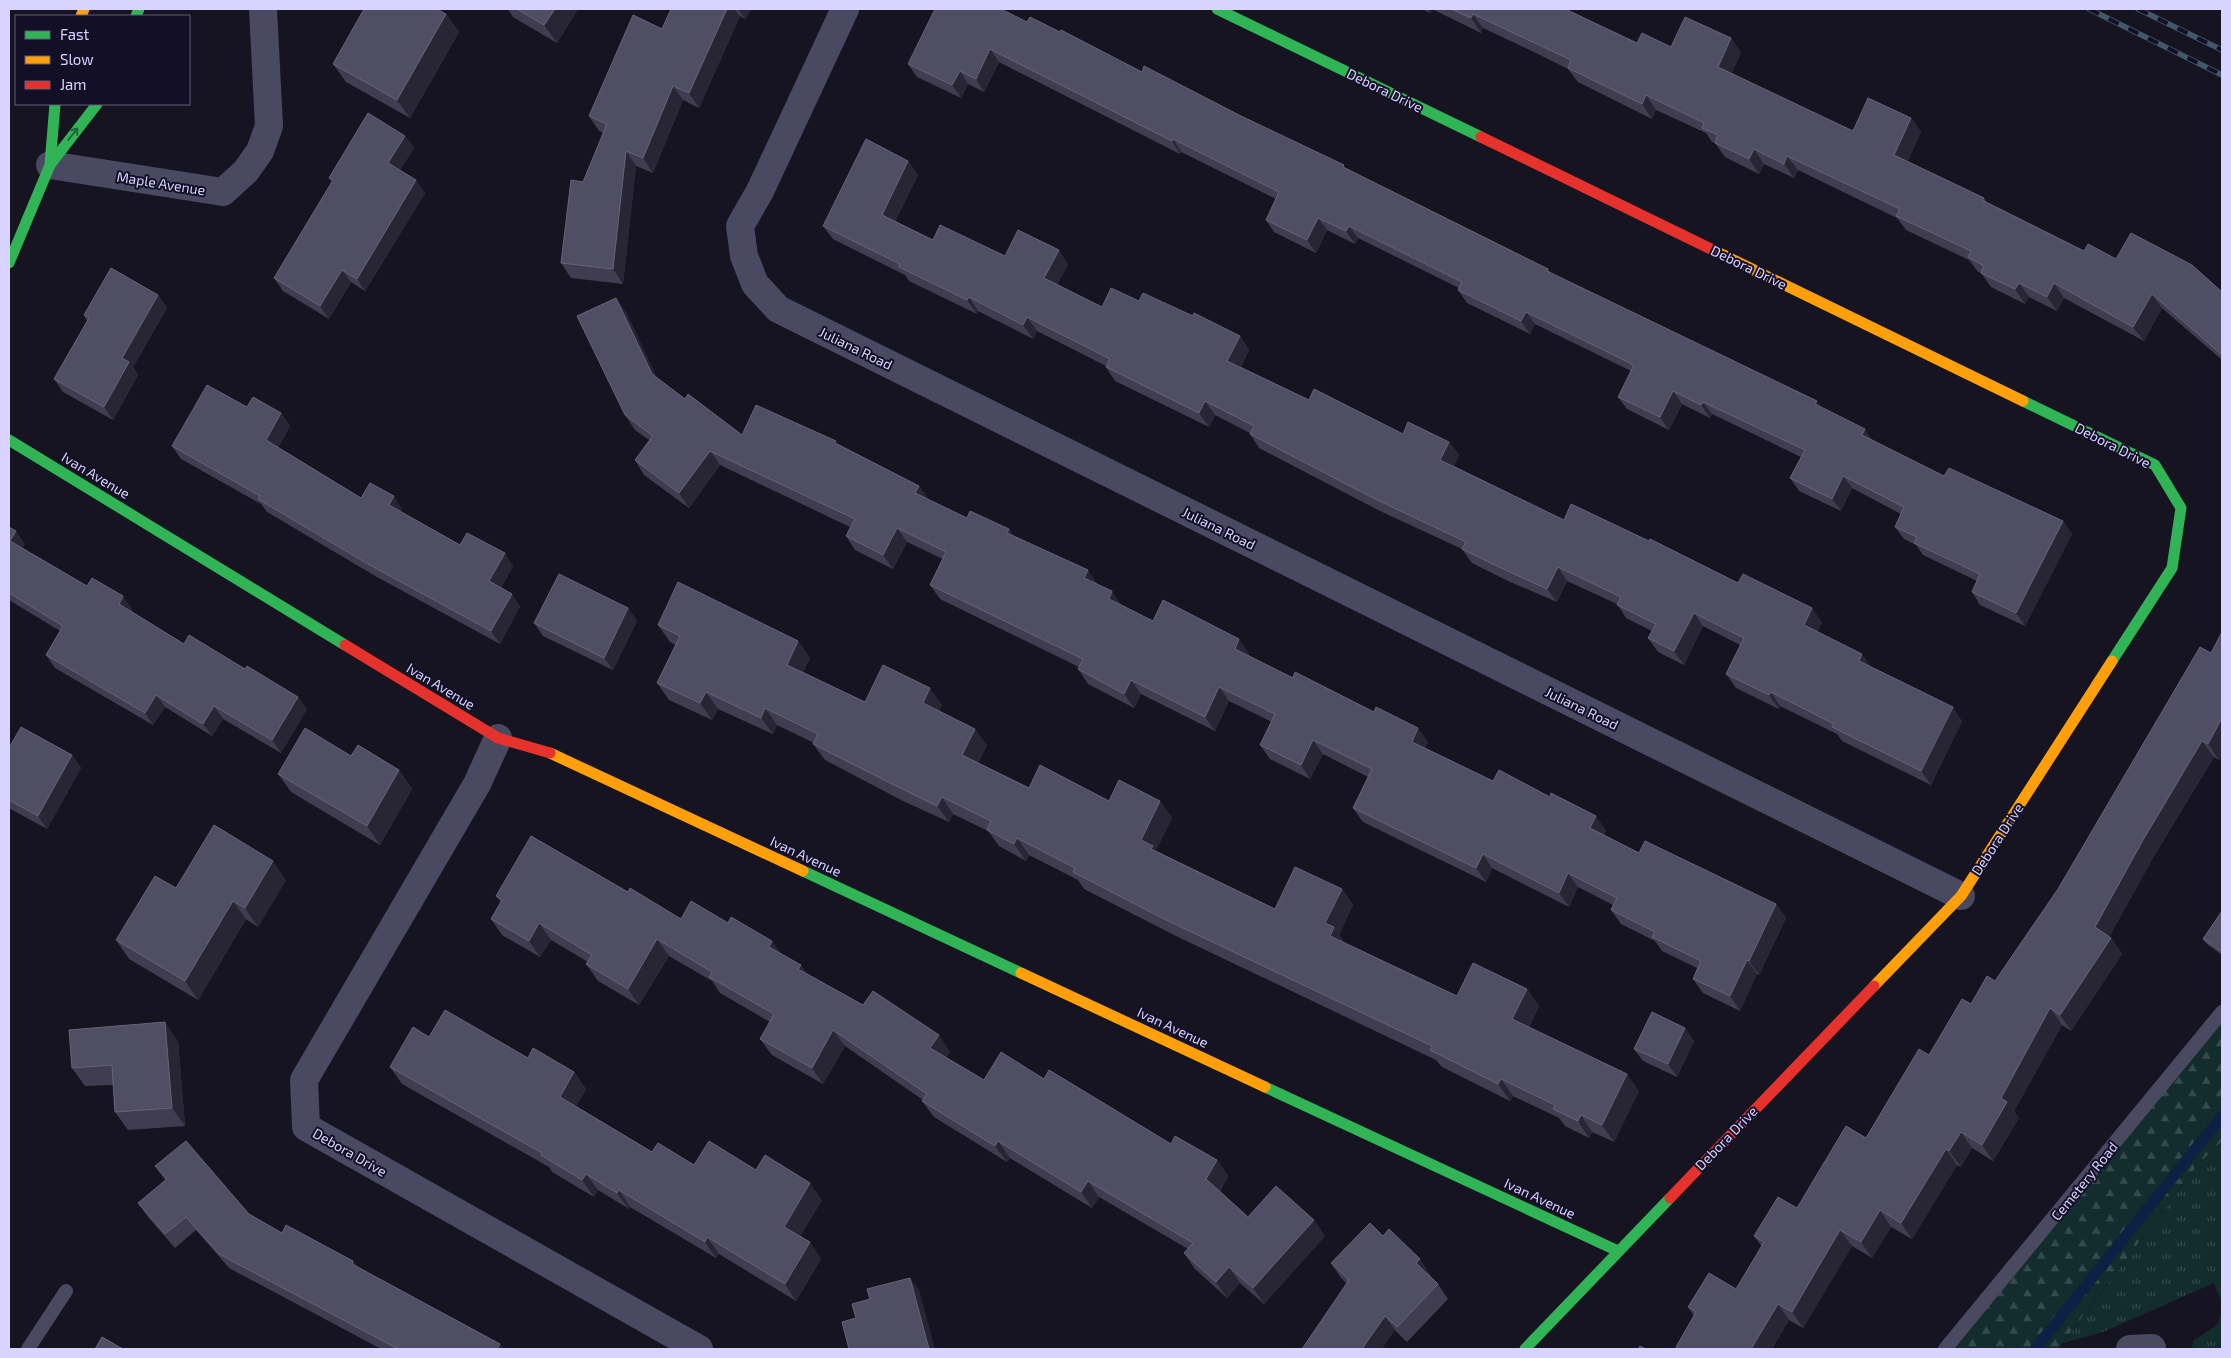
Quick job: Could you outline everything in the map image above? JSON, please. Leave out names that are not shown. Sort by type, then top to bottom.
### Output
[{"type":"street","name":"Maple Avenue","points":[[50,165],[223,192],[246,171],[260,151],[269,126],[263,9]]},
{"type":"street","name":"Juliana Road","points":[[845,9],[760,190],[740,226],[744,256],[755,284],[778,309],[1961,896]]},
{"type":"street","name":"Debora Drive","points":[[1217,9],[2155,465],[2181,508],[2172,568],[1961,896],[1525,1349]]},
{"type":"street","points":[[50,165],[55,105]]},
{"type":"street","points":[[9,263],[50,165],[96,105]]},
{"type":"street","name":"Ivan Avenue","points":[[9,440],[498,738],[545,751],[1618,1251]]},
{"type":"street","name":"Debora Drive","points":[[498,738],[477,784],[304,1080],[306,1127],[699,1349]]},
{"type":"lane","name":"Cemetery Road","points":[[1945,1349],[2222,1012]]},
{"type":"lane","points":[[28,1349],[66,1291]]},
{"type":"green space","points":[[2222,1014],[2222,1141],[2199,1163],[2058,1349],[1944,1349]]},
{"type":"green space","points":[[2222,1141],[2222,1303],[2214,1283],[2103,1332],[2063,1343],[2199,1163]]},
{"type":"green space","points":[[2222,1312],[2222,1349],[2192,1349],[2193,1341],[2217,1325]]},
{"type":"building","points":[[364,9],[437,9],[446,14],[397,100],[333,64]]},
{"type":"building","points":[[517,9],[555,9],[544,25]]},
{"type":"building","points":[[671,9],[727,9],[689,93],[673,86],[643,158],[626,151],[613,269],[561,263],[571,180],[583,182],[607,124],[589,116],[633,15],[662,29]]},
{"type":"building","points":[[935,9],[1001,9],[1027,22],[1030,17],[1060,32],[1061,30],[1142,72],[1144,66],[1241,116],[1344,165],[1343,167],[1548,269],[1547,271],[1817,401],[1815,404],[1865,429],[1862,435],[1944,476],[1949,468],[2063,521],[2016,613],[1972,592],[1980,574],[1914,543],[1917,537],[1895,527],[1904,507],[1843,476],[1832,499],[1790,478],[1805,450],[1703,402],[1701,405],[1673,391],[1660,417],[1618,397],[1634,365],[1526,312],[1521,321],[1458,290],[1462,282],[1349,226],[1346,231],[1318,218],[1307,240],[1266,220],[1279,192],[1173,139],[1172,141],[990,49],[976,79],[960,71],[952,85],[908,64]]},
{"type":"building","points":[[1451,9],[1565,9],[1637,43],[1642,33],[1671,47],[1685,17],[1731,38],[1718,67],[1853,131],[1868,98],[1911,118],[1894,155],[1984,198],[1982,200],[2084,251],[2088,244],[2116,259],[2131,233],[2192,265],[2222,292],[2222,355],[2152,294],[2133,327],[2054,283],[2047,297],[2019,283],[2015,289],[1981,273],[1984,266],[1968,257],[1971,251],[1896,216],[1900,209],[1787,156],[1784,164],[1754,149],[1749,159],[1715,143],[1718,135],[1702,128],[1704,123],[1646,95],[1642,104],[1568,68],[1571,60],[1473,14],[1471,18]]},
{"type":"building","points":[[368,113],[405,136],[388,163],[416,180],[357,279],[342,270],[320,306],[274,278],[333,180],[329,178]]},
{"type":"building","points":[[866,139],[908,161],[882,215],[933,240],[940,225],[1005,256],[1018,230],[1059,250],[1044,278],[1102,307],[1111,288],[1139,301],[1143,293],[1193,316],[1194,313],[1240,336],[1227,361],[1309,400],[1314,389],[1403,434],[1408,422],[1449,442],[1440,460],[1564,520],[1571,504],[1649,541],[1650,539],[1738,583],[1743,574],[1812,608],[1804,625],[1862,654],[1859,661],[1953,707],[1921,771],[1832,727],[1834,724],[1771,692],[1769,695],[1726,674],[1744,638],[1694,613],[1674,651],[1648,638],[1656,624],[1617,605],[1621,597],[1558,567],[1547,589],[1499,567],[1462,549],[1466,542],[1371,497],[1250,434],[1254,426],[1205,401],[1199,413],[1106,367],[1110,359],[1027,317],[1023,325],[969,297],[967,300],[899,267],[900,264],[823,226]]},
{"type":"building","points":[[111,268],[158,295],[122,358],[129,362],[104,407],[54,379],[89,318],[84,315]]},
{"type":"building","points":[[616,298],[652,374],[685,399],[688,394],[742,435],[756,405],[836,441],[835,443],[919,486],[915,493],[967,518],[970,511],[1009,529],[1007,533],[1088,570],[1084,578],[1112,591],[1109,599],[1153,621],[1163,600],[1239,639],[1235,649],[1293,678],[1295,672],[1374,712],[1376,707],[1418,728],[1412,742],[1493,781],[1499,770],[1550,797],[1551,793],[1596,816],[1590,828],[1639,853],[1645,841],[1776,904],[1730,996],[1693,979],[1701,961],[1652,937],[1655,932],[1611,910],[1617,898],[1568,873],[1559,893],[1483,854],[1476,868],[1353,808],[1372,769],[1313,740],[1301,765],[1260,745],[1275,714],[1219,687],[1205,717],[1131,680],[1124,694],[1078,669],[1083,659],[930,585],[946,552],[897,528],[883,555],[846,536],[855,519],[710,451],[679,493],[635,460],[653,436],[625,415],[577,316]]},
{"type":"building","points":[[207,385],[247,407],[253,397],[281,413],[266,440],[361,498],[370,483],[394,496],[389,505],[460,545],[467,533],[505,553],[489,581],[512,594],[491,631],[368,564],[258,499],[260,496],[172,446]]},
{"type":"building","points":[[9,527],[16,531],[10,541],[87,586],[92,578],[123,596],[119,604],[184,644],[189,635],[245,669],[247,666],[298,697],[272,740],[214,706],[203,724],[156,695],[145,713],[46,655],[63,626],[9,593]]},
{"type":"building","points":[[559,574],[628,608],[604,658],[534,623]]},
{"type":"building","points":[[678,582],[798,641],[787,665],[865,702],[883,665],[930,688],[923,703],[975,729],[962,755],[1029,788],[1040,765],[1109,801],[1119,780],[1160,801],[1141,840],[1153,846],[1151,849],[1275,909],[1295,867],[1342,889],[1325,923],[1334,927],[1330,936],[1457,996],[1473,963],[1527,989],[1512,1019],[1627,1074],[1602,1125],[1581,1115],[1578,1121],[1553,1109],[1555,1105],[1501,1079],[1498,1084],[1430,1050],[1432,1046],[1164,919],[1073,872],[1075,868],[1017,838],[1014,844],[987,830],[991,821],[942,797],[937,806],[892,784],[813,744],[818,734],[765,708],[761,718],[706,692],[700,703],[657,683],[680,636],[658,625]]},
{"type":"building","points":[[2222,632],[2222,718],[2208,744],[2202,741],[2143,840],[2095,927],[2111,938],[2060,1015],[2050,1008],[2001,1098],[2007,1102],[1982,1145],[1961,1132],[1949,1151],[1946,1149],[1901,1223],[1880,1210],[1861,1242],[1840,1230],[1792,1312],[1778,1304],[1751,1349],[1680,1349],[1676,1347],[1696,1312],[1688,1307],[1709,1273],[1736,1289],[1764,1242],[1754,1236],[1778,1197],[1797,1208],[1846,1126],[1866,1138],[1919,1049],[1929,1055],[1962,999],[1971,1004],[1987,976],[1995,981],[2058,889],[2200,647],[2211,653]]},
{"type":"building","points":[[21,727],[72,755],[38,816],[9,800],[9,748]]},
{"type":"building","points":[[305,728],[351,756],[358,745],[399,770],[367,826],[278,774]]},
{"type":"building","points":[[214,825],[273,861],[245,908],[233,901],[185,981],[116,940],[155,876],[176,888]]},
{"type":"building","points":[[531,836],[628,892],[630,888],[681,919],[691,901],[728,923],[731,917],[772,941],[769,947],[801,965],[798,969],[863,1005],[873,991],[939,1035],[930,1048],[984,1080],[1001,1052],[1044,1079],[1049,1070],[1171,1144],[1175,1136],[1217,1160],[1206,1179],[1248,1217],[1276,1186],[1314,1220],[1253,1288],[1229,1267],[1216,1282],[1184,1253],[1193,1243],[1088,1181],[1081,1192],[998,1141],[995,1146],[922,1101],[927,1094],[833,1030],[812,1068],[760,1039],[774,1014],[709,977],[712,972],[657,939],[628,989],[586,964],[592,955],[539,923],[529,941],[491,919],[502,900],[496,896]]},
{"type":"building","points":[[2222,911],[2222,952],[2203,939]]},
{"type":"building","points":[[445,1010],[528,1058],[533,1048],[574,1072],[560,1097],[652,1152],[658,1143],[694,1165],[709,1141],[756,1170],[765,1155],[810,1183],[784,1227],[810,1242],[785,1284],[707,1237],[705,1242],[619,1190],[617,1193],[586,1174],[582,1180],[541,1155],[542,1153],[390,1067],[413,1027],[429,1037]]},
{"type":"building","points":[[1652,1012],[1685,1028],[1668,1064],[1634,1049]]},
{"type":"building","points":[[165,1022],[172,1108],[115,1112],[112,1065],[72,1068],[69,1030]]},
{"type":"building","points":[[186,1141],[249,1214],[282,1233],[286,1225],[353,1261],[352,1264],[500,1344],[497,1349],[398,1349],[219,1254],[186,1217],[165,1234],[138,1203],[167,1179],[155,1166]]},
{"type":"building","points":[[1370,1223],[1383,1236],[1389,1229],[1420,1259],[1416,1263],[1438,1284],[1397,1327],[1385,1316],[1362,1349],[1302,1349],[1349,1280],[1331,1263]]},
{"type":"building","points":[[910,1278],[929,1349],[849,1349],[842,1322],[856,1318],[852,1304],[870,1299],[867,1289]]},
{"type":"building","points":[[102,1337],[123,1349],[95,1349]]},
{"type":"waterway","points":[[2035,1349],[2222,1116]]},
{"type":"railway","points":[[2089,9],[2222,75]]},
{"type":"railway","points":[[2138,9],[2222,50]]},
{"type":"traffic: fast","points":[[136,15],[139,9]]},
{"type":"traffic: fast","points":[[1217,9],[1481,137]]},
{"type":"traffic: fast","points":[[50,165],[55,105]]},
{"type":"traffic: fast","points":[[9,263],[50,165],[96,105]]},
{"type":"traffic: fast","points":[[2023,401],[2155,465],[2181,508],[2172,568],[2112,661]]},
{"type":"traffic: fast","points":[[9,440],[345,645]]},
{"type":"traffic: fast","points":[[803,871],[1021,973]]},
{"type":"traffic: fast","points":[[1265,1087],[1618,1251]]},
{"type":"traffic: fast","points":[[1525,1349],[1670,1198]]},
{"type":"traffic: slow","points":[[81,15],[84,9]]},
{"type":"traffic: slow","points":[[1715,251],[2023,401]]},
{"type":"traffic: slow","points":[[1874,986],[1961,896],[2112,661]]},
{"type":"traffic: slow","points":[[550,753],[803,871]]},
{"type":"traffic: slow","points":[[1021,973],[1265,1087]]},
{"type":"traffic: jam","points":[[1481,137],[1715,251]]},
{"type":"traffic: jam","points":[[345,645],[498,738],[550,753]]},
{"type":"traffic: jam","points":[[1670,1198],[1874,986]]}]
